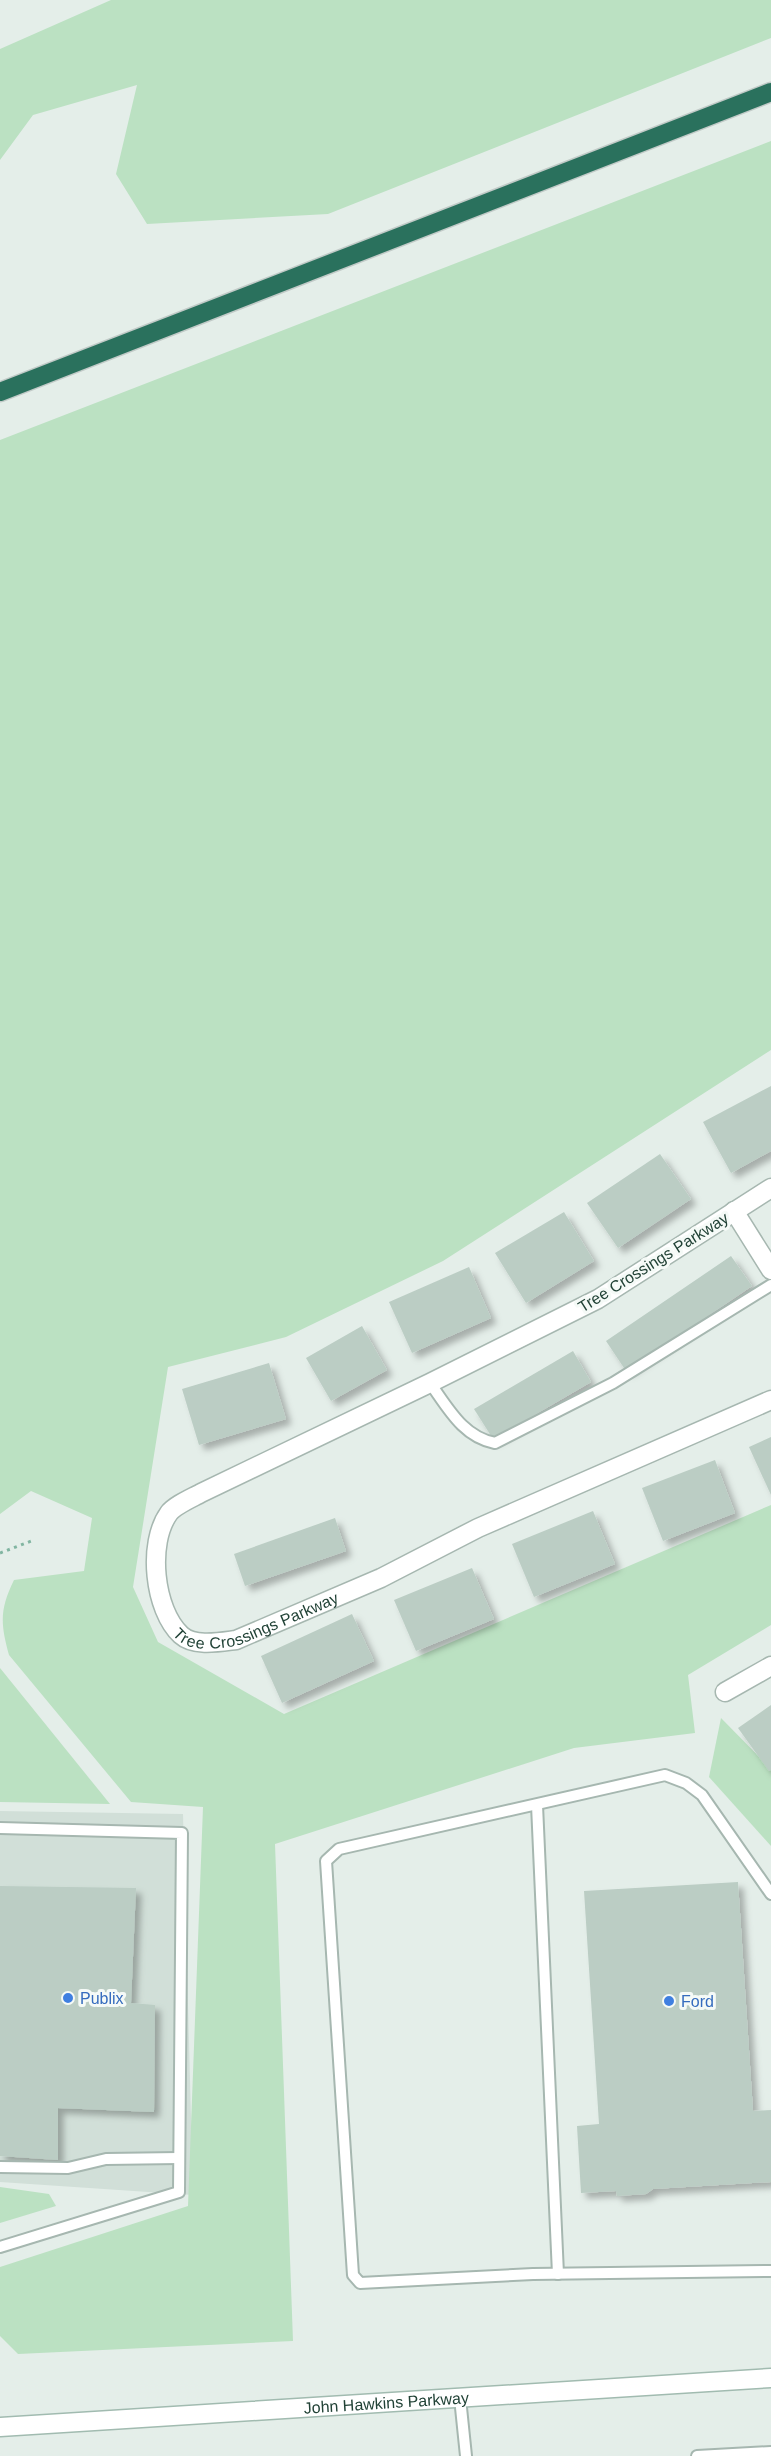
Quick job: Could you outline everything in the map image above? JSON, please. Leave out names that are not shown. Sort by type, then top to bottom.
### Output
[{"type":"highway","points":[[0,392],[771,92]]},
{"type":"street","name":"Tree Crossings Parkway","points":[[771,1188],[598,1299],[201,1493],[169,1512],[159,1538],[155,1580],[167,1617],[183,1637],[211,1644],[236,1640],[381,1578],[478,1528],[771,1400]]},
{"type":"street","name":"Tree Crossings Parkway","points":[[734,1211],[771,1270]]},
{"type":"street","points":[[725,1692],[771,1666]]},
{"type":"street","name":"John Hawkins Parkway","points":[[0,2427],[771,2378]]},
{"type":"lane","points":[[430,1383],[461,1426],[480,1441],[495,1443],[613,1383],[771,1285]]},
{"type":"lane","points":[[771,1894],[702,1795],[686,1783],[665,1775],[339,1849],[326,1861],[353,2275],[360,2283],[558,2274],[771,2271]]},
{"type":"lane","points":[[537,1804],[558,2274]]},
{"type":"lane","points":[[0,1828],[182,1833],[179,2192],[0,2247]]},
{"type":"lane","points":[[0,2167],[68,2168],[106,2159],[179,2158]]},
{"type":"lane","points":[[460,2398],[466,2456]]},
{"type":"lane","points":[[697,2456],[771,2452]]},
{"type":"path","points":[[0,1553],[34,1540]]},
{"type":"shaded area","points":[[0,1811],[183,1814],[193,2195],[0,2182]]},
{"type":"green space","points":[[111,0],[771,0],[771,38],[328,214],[147,224],[116,174],[137,85],[33,115],[0,160],[0,49]]},
{"type":"green space","points":[[771,141],[771,1050],[443,1261],[286,1337],[168,1367],[133,1587],[158,1642],[284,1714],[771,1505],[771,1625],[688,1675],[695,1733],[574,1748],[275,1844],[293,2341],[18,2354],[0,2336],[0,2267],[188,2206],[203,1807],[131,1802],[9,1655],[4,1633],[4,1608],[14,1580],[84,1571],[92,1518],[31,1491],[0,1514],[0,440]]},
{"type":"green space","points":[[0,1668],[110,1804],[0,1802]]},
{"type":"green space","points":[[721,1718],[771,1769],[771,1846],[709,1777]]},
{"type":"green space","points":[[0,2187],[49,2194],[56,2206],[0,2223]]},
{"type":"building","points":[[771,1086],[771,1151],[731,1173],[703,1122]]},
{"type":"building","points":[[660,1154],[691,1199],[618,1248],[587,1203]]},
{"type":"building","points":[[564,1212],[594,1261],[526,1303],[495,1253]]},
{"type":"building","points":[[731,1256],[752,1286],[626,1371],[606,1341]]},
{"type":"building","points":[[469,1267],[491,1318],[412,1353],[389,1302]]},
{"type":"building","points":[[362,1326],[387,1370],[331,1401],[306,1358]]},
{"type":"building","points":[[573,1351],[591,1382],[493,1439],[474,1409]]},
{"type":"building","points":[[269,1363],[286,1419],[199,1445],[182,1389]]},
{"type":"building","points":[[771,1437],[771,1495],[749,1447]]},
{"type":"building","points":[[715,1460],[735,1513],[663,1541],[642,1488]]},
{"type":"building","points":[[593,1511],[615,1564],[534,1597],[512,1544]]},
{"type":"building","points":[[335,1518],[346,1551],[245,1586],[234,1554]]},
{"type":"building","points":[[472,1568],[494,1619],[416,1651],[394,1600]]},
{"type":"building","points":[[352,1614],[374,1661],[282,1703],[261,1656]]},
{"type":"building","points":[[771,1705],[771,1770],[769,1771],[738,1728]]},
{"type":"building","name":"Ford","points":[[738,1882],[753,2111],[771,2110],[771,2182],[653,2189],[646,2194],[617,2196],[616,2191],[581,2193],[577,2126],[599,2124],[584,1891]]},
{"type":"building","points":[[0,1886],[136,1888],[131,2003],[155,2005],[154,2112],[58,2108],[58,2160],[0,2156]]},
{"type":"place","name":"Publix","points":[[68,1998]]},
{"type":"place","name":"Ford","points":[[669,2001]]}]
